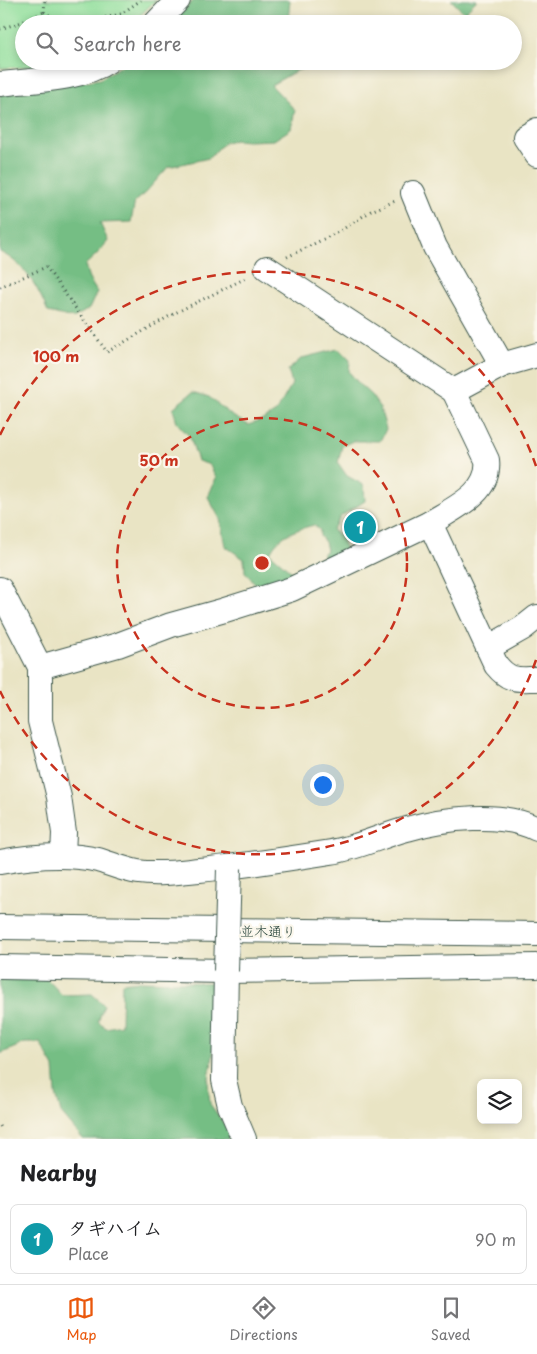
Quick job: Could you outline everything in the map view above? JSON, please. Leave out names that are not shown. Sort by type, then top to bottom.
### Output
[{"type":"street","points":[[164,15],[178,0]]},
{"type":"street","points":[[0,84],[78,74],[89,70]]},
{"type":"street","points":[[537,130],[525,136],[537,155]]},
{"type":"street","points":[[414,193],[435,247],[502,365]]},
{"type":"street","points":[[40,668],[118,645],[171,625],[292,589],[430,523],[466,501],[477,491],[485,479],[488,470],[487,460],[454,391],[267,268]]},
{"type":"street","points":[[454,391],[502,365],[537,355]]},
{"type":"street","points":[[430,523],[496,665],[502,673],[511,679],[537,679]]},
{"type":"street","points":[[0,589],[40,668],[40,721],[59,797],[64,833],[63,855]]},
{"type":"street","points":[[488,648],[523,628],[537,617]]},
{"type":"street","points":[[0,862],[19,858],[63,855],[96,860],[138,872],[173,873],[229,868],[336,851],[361,846],[407,828],[448,820],[490,818],[529,825],[537,829]]},
{"type":"street","points":[[229,868],[224,1080],[230,1106],[244,1139]]},
{"type":"street","name":"並木通り","points":[[0,927],[537,934]]},
{"type":"street","points":[[0,967],[226,970],[537,966]]},
{"type":"path","points":[[44,12],[45,0]]},
{"type":"path","points":[[116,15],[141,0]]},
{"type":"path","points":[[44,12],[49,15]]},
{"type":"path","points":[[37,15],[44,12]]},
{"type":"path","points":[[0,29],[15,24]]},
{"type":"path","points":[[0,287],[46,267],[107,352],[174,313],[340,231],[371,212],[414,193]]},
{"type":"green space","points":[[0,0],[156,0],[140,15],[15,15],[15,67],[0,68]]},
{"type":"green space","points":[[194,0],[290,0],[290,15],[180,15]]},
{"type":"green space","points":[[451,0],[477,0],[464,13]]},
{"type":"green space","points":[[114,70],[299,70],[271,85],[295,110],[291,129],[274,140],[236,140],[225,142],[209,158],[168,167],[145,193],[135,201],[131,222],[100,223],[108,241],[85,265],[89,279],[97,292],[89,309],[73,318],[48,312],[40,294],[24,270],[0,252],[0,95],[100,79]]},
{"type":"green space","points":[[338,349],[350,360],[349,372],[371,395],[380,408],[386,429],[380,441],[353,441],[342,446],[338,463],[347,476],[364,485],[365,501],[341,516],[332,530],[340,536],[346,549],[360,546],[323,571],[323,553],[327,550],[325,542],[320,536],[320,530],[314,525],[294,531],[282,538],[270,553],[292,572],[284,582],[259,588],[245,572],[244,559],[225,546],[220,519],[208,497],[216,478],[210,465],[198,461],[190,437],[177,423],[173,408],[193,392],[209,397],[231,415],[248,425],[263,420],[276,412],[292,384],[288,370],[302,358]]},
{"type":"green space","points":[[0,976],[47,979],[62,995],[92,994],[104,1005],[98,1021],[106,1028],[121,1025],[122,983],[139,981],[216,983],[213,1016],[213,1056],[208,1083],[210,1104],[230,1132],[228,1139],[83,1139],[61,1113],[56,1094],[54,1067],[40,1043],[25,1043],[0,1054]]},
{"type":"place","name":"タギハイム","points":[[360,527]]}]
